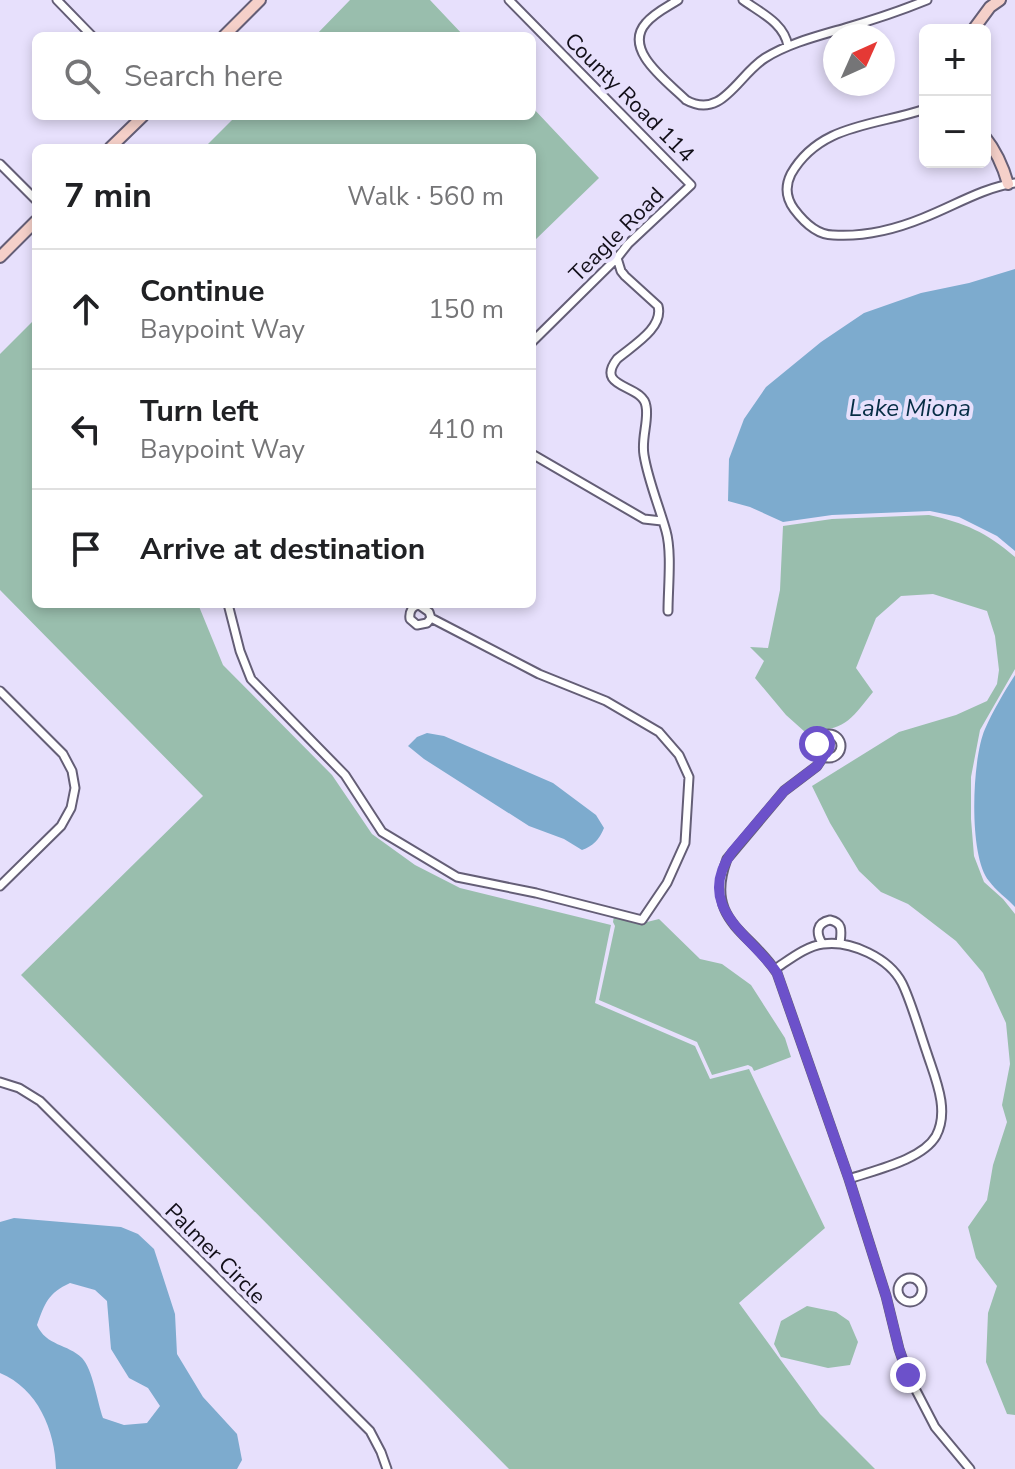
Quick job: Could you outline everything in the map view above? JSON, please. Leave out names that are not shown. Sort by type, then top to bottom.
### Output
[{"type":"street","points":[[57,0],[88,32]]},
{"type":"street","points":[[228,32],[260,0]]},
{"type":"street","name":"County Road 114","points":[[509,0],[691,185]]},
{"type":"street","points":[[678,0],[649,20],[643,27],[639,45],[646,60],[686,100],[694,105],[710,106],[718,103],[761,60],[788,46],[887,16],[927,0]]},
{"type":"street","points":[[743,0],[779,25],[788,46]]},
{"type":"street","points":[[977,24],[991,2]]},
{"type":"street","points":[[919,110],[844,130],[822,143],[800,163],[788,181],[787,191],[793,208],[811,226],[825,234],[889,229],[978,193],[1011,184],[991,145]]},
{"type":"street","points":[[114,144],[139,120]]},
{"type":"street","points":[[0,164],[32,196]]},
{"type":"street","name":"Teagle Road","points":[[536,338],[691,185]]},
{"type":"street","points":[[0,257],[32,228]]},
{"type":"street","points":[[617,258],[625,276],[660,310],[656,323],[617,359],[610,372],[615,381],[645,400],[647,408],[643,454],[668,541],[668,611]]},
{"type":"street","points":[[536,456],[644,519],[662,521]]},
{"type":"street","points":[[229,608],[251,679],[345,775],[382,832],[457,877],[642,920],[667,883],[685,843],[689,777],[679,755],[659,732],[606,701],[539,674],[431,618]]},
{"type":"street","points":[[0,691],[63,754],[72,771],[75,788],[71,808],[61,826],[0,886]]},
{"type":"street","points":[[823,757],[817,766],[784,791],[727,859],[720,891],[723,908],[732,923],[775,969],[849,1179],[886,1296],[899,1349],[920,1401],[935,1427],[970,1469]]},
{"type":"street","points":[[822,943],[818,928],[830,920],[842,929],[840,944]]},
{"type":"street","points":[[775,969],[806,949],[822,943],[840,944],[860,949],[883,962],[901,981],[940,1095],[942,1110],[936,1136],[911,1157],[849,1179]]},
{"type":"street","name":"Palmer Circle","points":[[0,1082],[19,1088],[40,1101],[370,1431],[387,1469]]},
{"type":"street","points":[[886,1296],[897,1292]]},
{"type":"green space","points":[[350,0],[430,0],[460,32],[319,32]]},
{"type":"green space","points":[[536,111],[599,178],[536,239],[536,144],[208,144],[232,120],[536,120]]},
{"type":"green space","points":[[32,322],[32,608],[200,608],[223,665],[332,775],[372,834],[415,865],[460,888],[611,925],[595,1003],[695,1046],[710,1079],[749,1069],[825,1228],[739,1303],[820,1414],[875,1469],[509,1469],[21,975],[203,796],[0,590],[0,354]]},
{"type":"green space","points":[[929,515],[975,530],[1015,557],[1015,669],[980,730],[971,777],[971,819],[974,856],[984,882],[1015,914],[1015,1415],[1007,1414],[986,1362],[988,1313],[997,1286],[976,1258],[968,1227],[987,1200],[993,1165],[1007,1122],[1002,1105],[1010,1064],[1006,1023],[983,973],[956,941],[908,904],[881,892],[859,871],[812,786],[899,732],[956,715],[987,701],[997,684],[999,670],[995,636],[987,611],[933,594],[901,596],[876,618],[856,668],[873,692],[845,722],[819,731],[805,732],[755,678],[764,661],[750,647],[768,648],[780,590],[783,526],[832,519]]},
{"type":"green space","points":[[614,916],[643,923],[659,919],[700,959],[722,964],[751,985],[785,1038],[791,1057],[754,1071],[748,1065],[712,1075],[697,1042],[599,1000],[615,926]]},
{"type":"green space","points":[[807,1306],[836,1312],[849,1321],[858,1342],[850,1365],[828,1368],[781,1357],[774,1344],[781,1321]]},
{"type":"water","name":"Lake Miona","points":[[1015,269],[1015,551],[997,536],[959,517],[930,511],[832,515],[783,522],[728,501],[729,459],[744,419],[766,387],[821,342],[864,313],[921,293]]},
{"type":"water","points":[[1015,675],[1015,907],[992,885],[982,868],[974,806],[977,761],[985,729]]},
{"type":"water","points":[[427,733],[444,736],[553,783],[596,815],[604,828],[600,836],[582,850],[564,839],[529,826],[408,746]]},
{"type":"water","points":[[14,1218],[121,1227],[138,1234],[154,1249],[175,1314],[177,1354],[203,1397],[237,1434],[242,1460],[237,1469],[56,1469],[52,1440],[42,1412],[25,1389],[0,1373],[0,1222]],"holes":[[[70,1283],[95,1290],[107,1301],[111,1349],[129,1378],[148,1388],[160,1406],[147,1423],[124,1425],[103,1418],[86,1363],[76,1353],[46,1337],[37,1325],[48,1300],[63,1287]]]},
{"type":"route","points":[[817,744],[823,757],[807,775],[784,791],[732,852],[722,873],[720,891],[723,908],[732,923],[777,973],[849,1179],[908,1375]]}]
